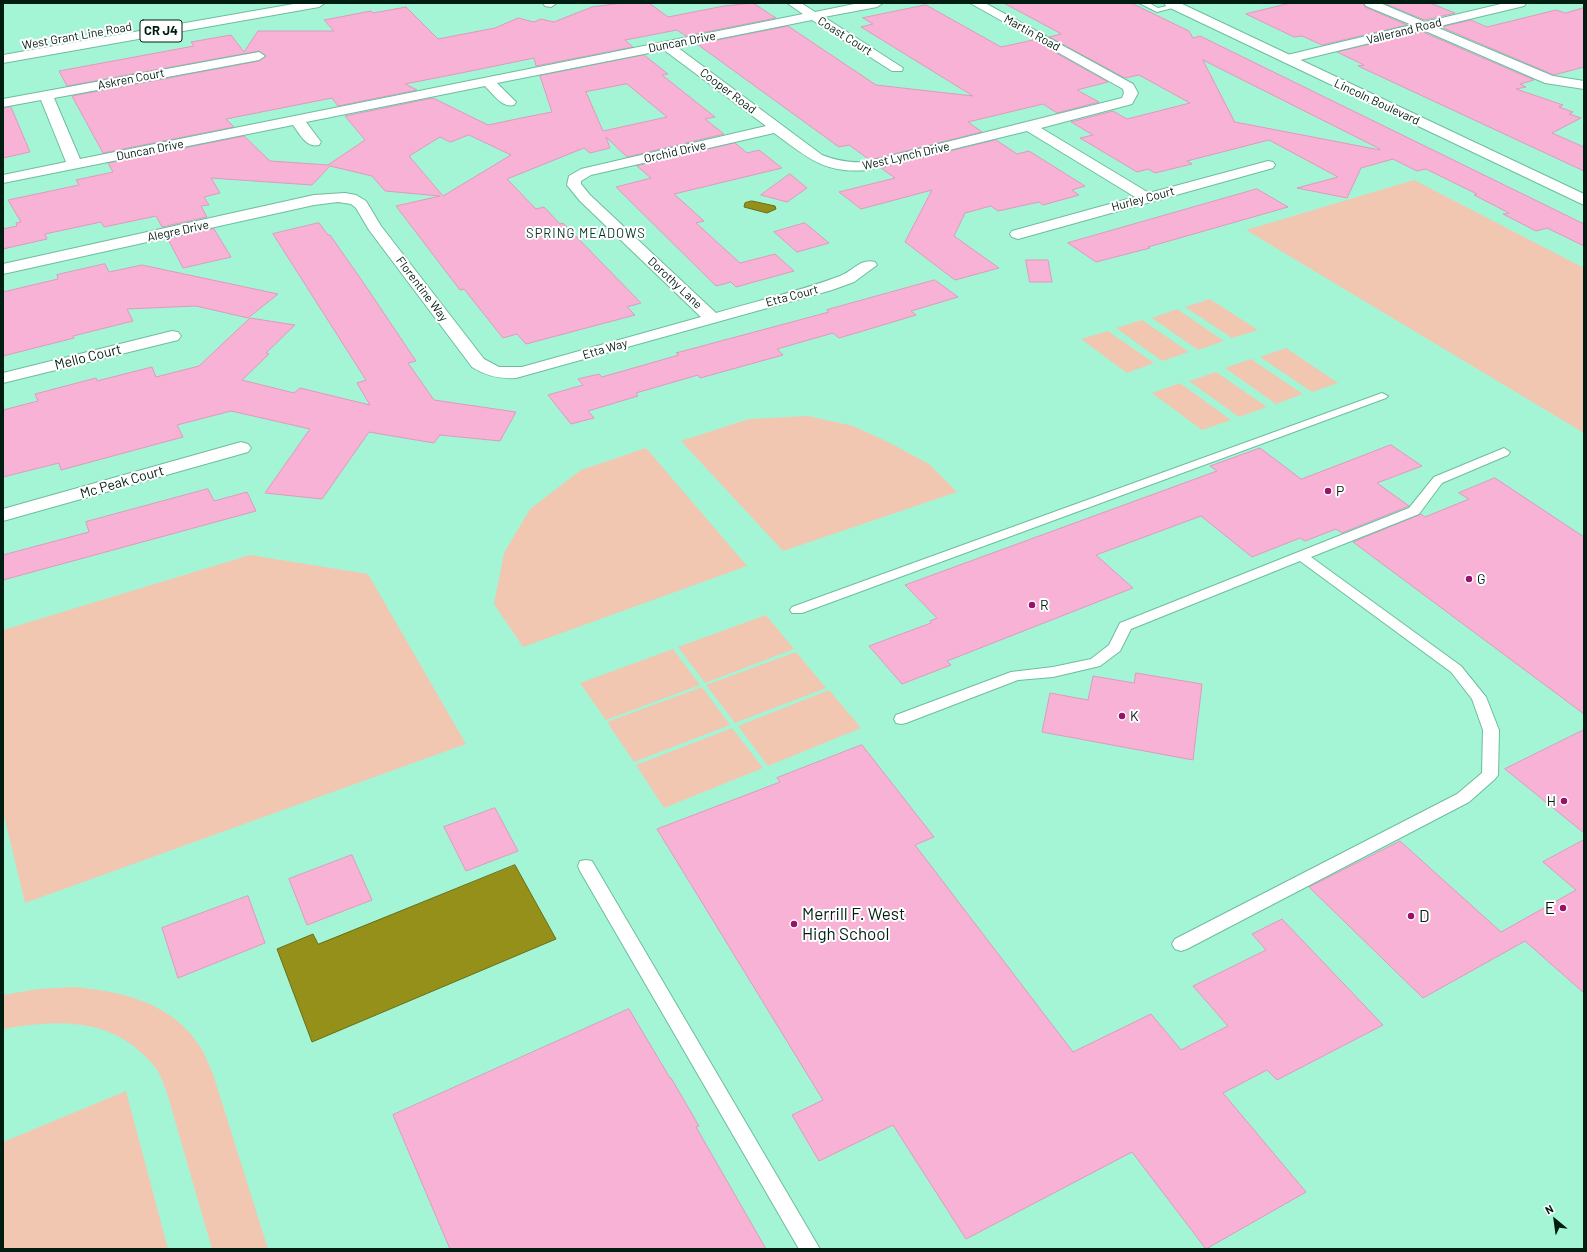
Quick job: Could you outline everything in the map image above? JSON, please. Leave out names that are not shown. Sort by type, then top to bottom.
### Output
[{"type":"street","name":"West Grant Line Road","points":[[3,49],[268,3]]},
{"type":"street","name":"West Grant Line Road","points":[[3,59],[320,3]]},
{"type":"street","name":"Coast Court","points":[[793,3],[897,68]]},
{"type":"street","name":"Duncan Drive","points":[[3,179],[877,3]]},
{"type":"street","name":"Martin Road","points":[[976,3],[1128,87],[1131,93],[1127,101],[1029,126]]},
{"type":"street","name":"Lincoln Boulevard","points":[[1192,3],[1584,186]]},
{"type":"street","points":[[1370,3],[1550,80],[1584,85]]},
{"type":"street","name":"Vallerand Road","points":[[1288,59],[1520,3]]},
{"type":"street","name":"Lincoln Boulevard","points":[[1173,4],[1584,200]]},
{"type":"street","name":"Cooper Road","points":[[666,45],[790,138]]},
{"type":"street","name":"Askren Court","points":[[3,104],[259,56]]},
{"type":"street","points":[[487,82],[509,102]]},
{"type":"street","points":[[46,95],[75,165]]},
{"type":"street","points":[[297,120],[314,142]]},
{"type":"street","points":[[1029,126],[1146,198]]},
{"type":"street","name":"West Lynch Drive","points":[[790,138],[817,158],[835,166],[848,168],[867,166],[1029,126]]},
{"type":"street","name":"Orchid Drive","points":[[574,179],[586,172],[777,128]]},
{"type":"street","name":"Hurley Court","points":[[1018,234],[1268,165]]},
{"type":"street","name":"Dorothy Lane","points":[[574,179],[574,185],[585,198],[712,318]]},
{"type":"street","name":"Alegre Drive","points":[[3,269],[314,200],[337,198],[353,200]]},
{"type":"street","name":"Florentine Way","points":[[353,200],[361,205],[374,226],[478,363],[488,370],[496,373]]},
{"type":"street","name":"Etta Court","points":[[712,318],[848,279],[868,265]]},
{"type":"street","name":"Etta Way","points":[[496,373],[523,372],[712,318]]},
{"type":"street","name":"Mello Court","points":[[3,378],[172,336]]},
{"type":"street","name":"Mc Peak Court","points":[[3,515],[241,448]]},
{"type":"lane","points":[[1143,3],[1157,10],[1173,4]]},
{"type":"lane","points":[[797,610],[1382,396]]},
{"type":"lane","points":[[901,719],[1016,675],[1054,672],[1095,663],[1115,648],[1125,626],[1414,511],[1438,480],[1504,452]]},
{"type":"lane","points":[[1181,944],[1463,798],[1490,775],[1490,730],[1479,697],[1456,669],[1302,556]]},
{"type":"lane","points":[[586,866],[810,1249]]},
{"type":"shaded area","points":[[1414,180],[1584,268],[1584,433],[1246,230]]},
{"type":"shaded area","points":[[752,201],[775,206],[776,209],[767,213],[744,207],[745,203]]},
{"type":"shaded area","points":[[1210,299],[1258,330],[1232,338],[1185,307]]},
{"type":"shaded area","points":[[1177,309],[1224,341],[1198,350],[1152,318]]},
{"type":"shaded area","points":[[1142,320],[1189,352],[1162,361],[1116,328]]},
{"type":"shaded area","points":[[1108,331],[1154,363],[1127,373],[1081,339]]},
{"type":"shaded area","points":[[1286,348],[1338,383],[1312,392],[1260,357]]},
{"type":"shaded area","points":[[1251,359],[1303,394],[1276,404],[1225,368]]},
{"type":"shaded area","points":[[1216,372],[1267,407],[1239,417],[1189,381]]},
{"type":"shaded area","points":[[1180,383],[1231,420],[1202,430],[1152,393]]},
{"type":"shaded area","points":[[808,416],[853,426],[888,442],[929,464],[957,492],[783,551],[681,441],[749,419]]},
{"type":"shaded area","points":[[646,448],[747,566],[523,647],[494,604],[504,553],[530,509],[581,470]]},
{"type":"shaded area","points":[[250,555],[368,574],[466,744],[25,903],[3,812],[3,630]]},
{"type":"shaded area","points":[[766,615],[794,649],[705,683],[678,647]]},
{"type":"shaded area","points":[[673,649],[700,685],[606,720],[580,683]]},
{"type":"shaded area","points":[[796,652],[826,688],[735,723],[706,685]]},
{"type":"shaded area","points":[[702,687],[730,725],[634,762],[607,722]]},
{"type":"shaded area","points":[[829,690],[861,728],[768,766],[738,726]]},
{"type":"shaded area","points":[[732,728],[763,768],[664,808],[636,765]]},
{"type":"shaded area","points":[[515,865],[556,939],[312,1042],[277,949],[313,934],[318,944]]},
{"type":"shaded area","points":[[73,987],[110,992],[145,1002],[176,1020],[190,1033],[201,1048],[213,1074],[268,1249],[212,1249],[167,1093],[157,1069],[136,1048],[121,1038],[106,1031],[89,1026],[55,1023],[3,1029],[3,995],[38,989]]},
{"type":"shaded area","points":[[126,1091],[168,1249],[3,1249],[3,1142]]},
{"type":"building","points":[[622,3],[649,3],[668,17],[724,6],[753,3],[776,18],[686,36],[677,30],[625,40],[633,47],[536,66],[534,58],[405,84],[417,90],[338,106],[332,98],[226,119],[234,127],[103,153],[72,96],[259,61],[266,56],[259,51],[67,86],[59,71],[194,46],[191,42],[231,35],[244,52],[258,31],[334,31],[324,20],[371,11],[373,13],[406,7],[438,39],[495,28],[518,18],[534,22],[541,19],[554,22],[592,7]]},
{"type":"building","points":[[1004,3],[1131,3],[1189,31],[1193,38],[1200,36],[1584,224],[1584,246],[1547,228],[1536,231],[1503,214],[1509,213],[1474,195],[1477,194],[1426,169],[1417,171],[1393,159],[1361,168],[1347,198],[1297,188],[1338,177],[1269,140],[1187,161],[1192,164],[1155,173],[1148,169],[1137,172],[1080,138],[1093,135],[1071,122],[1113,111],[1127,119],[1190,103],[1139,75],[1125,78],[1049,37],[1061,34]],"holes":[[[1203,60],[1380,149],[1235,122]]]},
{"type":"building","points":[[1291,3],[1363,3],[1365,7],[1407,25],[1322,45],[1302,36],[1294,37],[1246,14]]},
{"type":"building","points":[[1384,3],[1430,3],[1455,13],[1425,20]]},
{"type":"building","points":[[926,5],[1001,47],[1033,40],[1108,82],[1077,90],[1099,102],[1057,113],[1043,104],[968,122],[982,132],[870,160],[849,145],[839,147],[697,44],[788,26],[876,85],[973,96],[861,27],[873,24],[863,18]]},
{"type":"building","points":[[1584,8],[1584,67],[1554,75],[1441,27],[1471,20],[1487,27],[1556,10],[1565,13]]},
{"type":"building","points":[[1423,32],[1534,80],[1520,84],[1526,87],[1516,89],[1563,105],[1559,107],[1573,112],[1569,114],[1581,118],[1552,133],[1584,147],[1584,171],[1358,66],[1364,65],[1337,52]]},
{"type":"building","points":[[644,55],[668,74],[662,75],[715,117],[705,119],[724,134],[627,157],[606,137],[610,148],[590,153],[584,148],[507,179],[536,209],[544,207],[560,224],[563,223],[641,303],[627,307],[635,315],[526,344],[517,334],[503,338],[464,289],[460,290],[396,206],[440,196],[385,191],[372,176],[330,166],[312,185],[211,178],[220,193],[204,197],[209,205],[201,206],[207,217],[162,227],[156,216],[104,227],[101,222],[45,234],[47,239],[3,249],[3,229],[17,226],[16,223],[21,222],[8,200],[79,185],[76,180],[113,172],[108,163],[244,136],[270,161],[328,165],[365,140],[345,116],[433,98],[488,125],[552,112],[540,76]],"holes":[[[627,84],[667,117],[603,131],[586,92]],[[469,135],[511,155],[443,196],[409,156],[440,137],[450,142]]]},
{"type":"building","points":[[11,107],[30,152],[3,158],[3,108]]},
{"type":"building","points":[[996,140],[1017,154],[1029,151],[1085,186],[1072,190],[1079,195],[1043,205],[1039,202],[998,211],[991,206],[965,213],[954,236],[999,268],[955,280],[905,242],[932,190],[861,209],[839,192],[895,178],[881,168]]},
{"type":"building","points":[[735,143],[747,153],[759,150],[782,168],[674,194],[704,221],[696,223],[740,263],[775,254],[794,271],[736,287],[731,282],[716,286],[616,187],[651,178],[637,166]]},
{"type":"building","points":[[790,174],[807,188],[787,202],[761,195]]},
{"type":"building","points":[[1257,189],[1288,207],[1148,247],[1150,248],[1096,262],[1068,243]]},
{"type":"building","points":[[319,223],[328,235],[330,235],[416,361],[408,363],[434,400],[516,412],[500,441],[440,435],[434,443],[369,432],[322,499],[265,493],[310,429],[231,411],[177,425],[183,437],[61,470],[59,463],[3,477],[3,410],[38,401],[35,394],[96,378],[97,381],[152,367],[156,377],[199,366],[250,318],[295,325],[266,353],[269,354],[242,380],[294,393],[300,388],[370,405],[357,383],[366,380],[273,234]]},
{"type":"building","points":[[805,223],[829,243],[797,252],[774,232]]},
{"type":"building","points":[[214,229],[231,257],[183,268],[168,239]]},
{"type":"building","points":[[1026,260],[1048,260],[1052,282],[1030,282]]},
{"type":"building","points":[[105,264],[109,272],[142,265],[278,294],[248,318],[196,306],[127,309],[133,321],[3,356],[3,292],[58,279],[57,275]]},
{"type":"building","points":[[935,280],[958,297],[911,311],[916,315],[839,338],[833,333],[777,349],[783,355],[700,378],[698,375],[636,393],[638,396],[588,411],[594,418],[571,424],[548,395],[583,385],[578,379],[599,374],[602,377],[679,355],[676,353],[829,312],[827,310]]},
{"type":"building","points":[[1391,445],[1422,466],[1377,483],[1409,506],[1342,533],[1336,529],[1305,541],[1300,538],[1252,557],[1201,516],[1096,555],[1133,588],[947,661],[951,665],[902,684],[869,646],[931,623],[930,621],[937,618],[905,585],[1217,471],[1210,466],[1260,448],[1301,479]]},
{"type":"building","name":"G","points":[[1495,478],[1584,537],[1584,714],[1353,542],[1421,514],[1425,517],[1469,499],[1459,493]]},
{"type":"building","points":[[208,489],[214,501],[247,492],[256,511],[3,580],[3,555],[89,532],[86,522]]},
{"type":"building","name":"K","points":[[1136,673],[1202,684],[1193,760],[1042,732],[1050,693],[1088,700],[1093,676],[1134,683]]},
{"type":"building","name":"H","points":[[1584,730],[1584,833],[1505,769]]},
{"type":"building","points":[[862,745],[934,837],[915,845],[1073,1052],[1151,1014],[1181,1050],[1228,1026],[1193,986],[1266,950],[1252,934],[1282,919],[1383,1025],[1277,1080],[1267,1070],[1223,1093],[1306,1192],[1206,1249],[1132,1152],[966,1239],[893,1125],[819,1161],[792,1115],[823,1100],[657,829],[780,782],[777,778]]},
{"type":"building","points":[[495,808],[518,851],[466,871],[444,827]]},
{"type":"building","name":"D","points":[[1584,840],[1584,993],[1525,941],[1423,998],[1309,887],[1400,841],[1501,932],[1576,890],[1543,862]]},
{"type":"building","points":[[352,855],[372,900],[307,925],[289,879]]},
{"type":"building","points":[[248,896],[265,943],[178,978],[162,928]]},
{"type":"building","points":[[629,1009],[699,1126],[696,1127],[766,1249],[450,1249],[393,1115]]},
{"type":"place","name":"P","points":[[1328,491]]},
{"type":"place","name":"G","points":[[1469,579]]},
{"type":"place","name":"R","points":[[1032,605]]},
{"type":"place","name":"K","points":[[1122,716]]},
{"type":"place","name":"H","points":[[1564,801]]},
{"type":"place","name":"E","points":[[1563,908]]},
{"type":"place","name":"D","points":[[1411,916]]},
{"type":"place","name":"Merrill F. West High School","points":[[794,924]]},
{"type":"district","name":"SPRING MEADOWS","points":[[586,234]]}]
